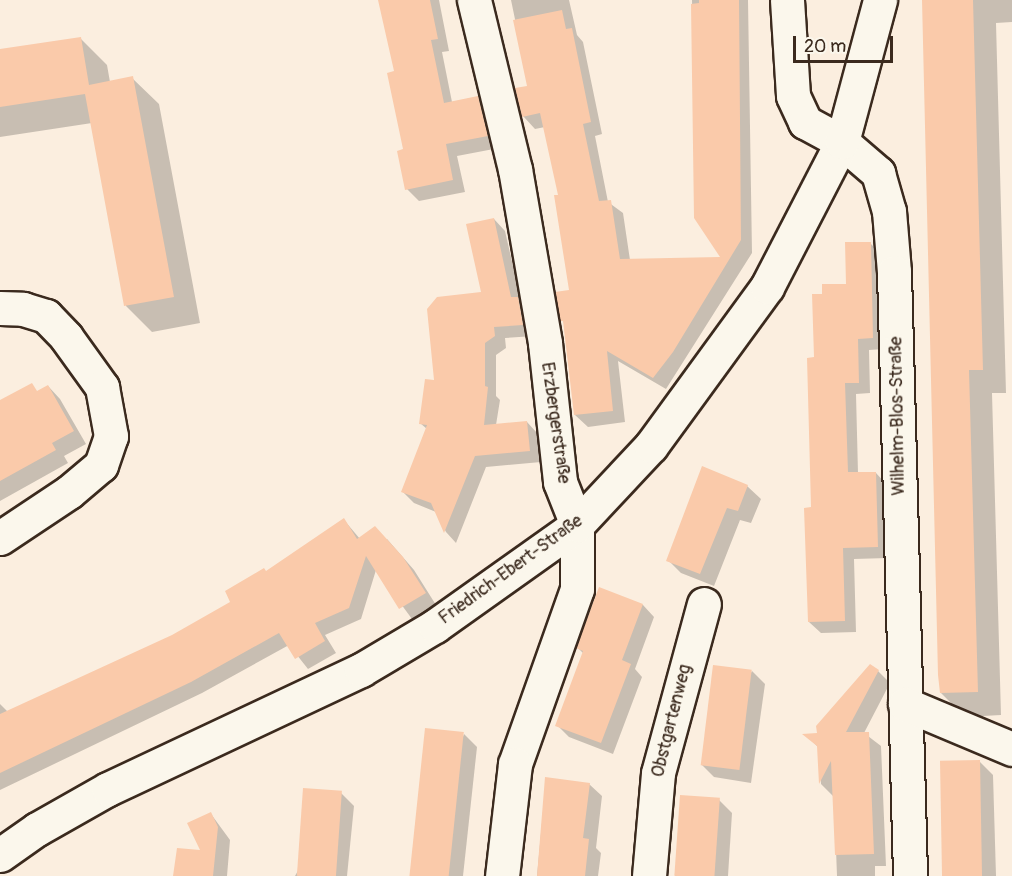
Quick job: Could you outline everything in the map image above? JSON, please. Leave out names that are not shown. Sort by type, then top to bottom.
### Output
[{"type":"street","name":"Erzbergerstraße","points":[[474,0],[515,169],[545,343],[560,482],[577,525],[577,589],[515,764],[502,876]]},
{"type":"street","name":"Wilhelm-Blos-Straße","points":[[787,0],[793,96],[805,122],[842,142],[878,173],[890,211],[910,876]]},
{"type":"street","name":"Friedrich-Ebert-Straße","points":[[0,855],[36,829],[108,789],[361,670],[435,626],[577,525],[651,447],[760,296],[806,217],[842,142],[880,0]]},
{"type":"street","points":[[0,308],[23,309],[46,316],[66,337],[102,387],[111,436],[101,465],[69,492],[0,537]]},
{"type":"street","name":"Obstgartenweg","points":[[649,876],[658,773],[704,604]]},
{"type":"street","points":[[905,704],[1012,749]]},
{"type":"building","points":[[378,0],[430,0],[438,39],[431,40],[444,103],[478,96],[488,136],[446,144],[453,180],[405,190],[397,151],[403,149],[387,73],[394,71]]},
{"type":"building","points":[[699,0],[739,0],[741,240],[673,352],[653,378],[607,351],[613,411],[574,415],[563,321],[560,321],[555,292],[569,290],[554,195],[558,195],[540,113],[522,117],[515,88],[527,86],[513,20],[562,10],[566,29],[572,28],[591,122],[583,124],[599,201],[611,200],[620,259],[720,257],[694,218],[691,4],[699,3]]},
{"type":"building","points":[[922,0],[973,0],[983,370],[969,370],[978,692],[940,693],[938,675]]},
{"type":"building","points":[[81,37],[89,85],[133,76],[174,297],[124,306],[85,94],[0,107],[0,49]]},
{"type":"building","points":[[494,218],[511,297],[518,297],[523,325],[494,327],[495,336],[485,343],[485,386],[488,387],[484,425],[527,421],[530,451],[475,456],[444,533],[431,503],[401,492],[427,425],[419,424],[425,379],[434,380],[427,309],[437,297],[481,292],[466,224]]},
{"type":"building","points":[[845,242],[871,242],[873,338],[858,339],[859,383],[845,383],[848,472],[876,472],[878,547],[843,548],[845,621],[808,622],[804,508],[811,507],[807,358],[814,357],[812,294],[822,294],[822,284],[846,284]]},
{"type":"building","points":[[32,383],[37,391],[48,385],[74,431],[52,443],[56,450],[0,481],[0,400]]},
{"type":"building","points":[[702,466],[748,485],[738,511],[727,508],[700,574],[666,561]]},
{"type":"building","points":[[344,518],[357,539],[375,526],[403,557],[426,593],[399,609],[366,556],[349,608],[315,623],[325,641],[295,659],[279,633],[191,682],[0,773],[0,714],[172,635],[230,602],[225,591],[264,568],[266,571]]},
{"type":"building","points":[[599,587],[643,604],[622,660],[631,664],[601,743],[555,726],[583,651],[576,648]]},
{"type":"building","points":[[870,664],[879,670],[846,732],[869,732],[874,854],[835,855],[831,761],[819,784],[817,746],[802,734],[817,733],[816,726]]},
{"type":"building","points":[[713,665],[752,670],[739,770],[701,765]]},
{"type":"building","points":[[425,728],[464,732],[449,876],[409,876]]},
{"type":"building","points":[[980,760],[982,876],[942,876],[940,761]]},
{"type":"building","points":[[545,777],[590,783],[583,838],[589,839],[585,876],[537,876]]},
{"type":"building","points":[[303,788],[342,791],[336,876],[297,876]]},
{"type":"building","points":[[680,795],[720,798],[714,876],[674,876]]},
{"type":"building","points":[[211,812],[218,827],[213,876],[173,876],[177,848],[200,850],[187,823]]}]
